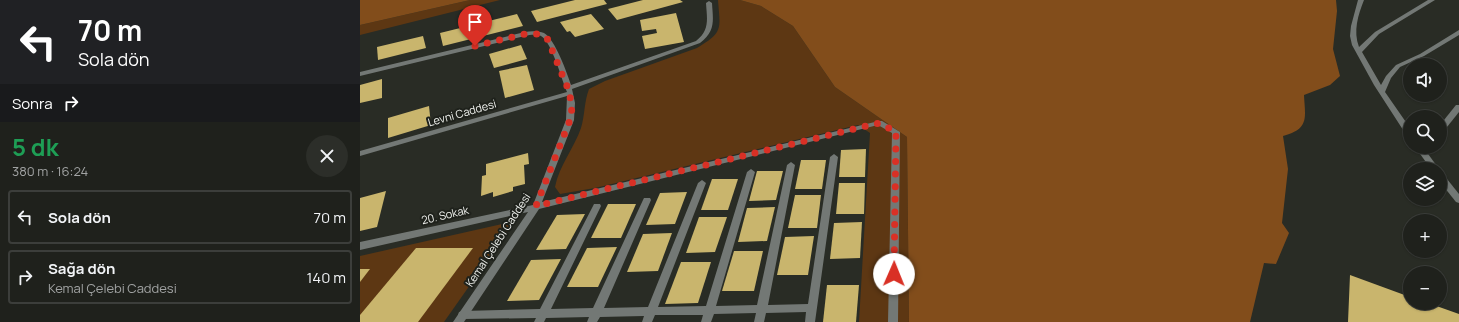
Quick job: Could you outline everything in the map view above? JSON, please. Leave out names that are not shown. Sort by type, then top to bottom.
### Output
[{"type":"street","points":[[1361,0],[1356,16],[1353,37],[1359,51],[1382,91],[1403,123]]},
{"type":"street","points":[[1359,51],[1377,33],[1432,0]]},
{"type":"street","name":"Levni Caddesi","points":[[360,154],[569,90],[698,42],[709,33],[711,26],[709,3]]},
{"type":"street","points":[[1382,91],[1388,77],[1398,66],[1422,55],[1459,32]]},
{"type":"street","name":"Kemal Çelebi Caddesi","points":[[360,74],[518,35],[538,34],[547,38],[569,90],[570,120],[536,206],[460,319]]},
{"type":"street","points":[[1447,122],[1459,107]]},
{"type":"street","name":"20. Sokak","points":[[360,246],[536,206],[879,123],[896,132],[893,322]]},
{"type":"street","points":[[810,322],[834,157]]},
{"type":"street","points":[[759,322],[791,165]]},
{"type":"street","points":[[706,322],[751,172]]},
{"type":"street","points":[[647,322],[702,183]]},
{"type":"street","points":[[1447,185],[1459,200]]},
{"type":"street","points":[[592,322],[647,200]]},
{"type":"street","points":[[541,318],[597,206]]},
{"type":"street","points":[[460,319],[541,318],[596,312],[812,308]]},
{"type":"shaded area","points":[[360,0],[470,0],[360,25]]},
{"type":"shaded area","points":[[470,0],[500,0],[360,35],[360,25]]},
{"type":"shaded area","points":[[718,0],[740,0],[761,6],[793,26],[835,87],[907,137],[909,322],[859,322],[870,133],[858,125],[595,188],[560,194],[555,187],[563,164],[575,143],[581,128],[589,89],[605,81],[697,48],[706,43],[712,38],[718,29]]},
{"type":"shaded area","points":[[740,0],[1336,0],[1337,11],[1333,49],[1340,76],[1330,85],[1304,95],[1305,116],[1302,126],[1298,130],[1283,136],[1288,169],[1282,223],[1289,233],[1276,264],[1264,263],[1250,322],[909,322],[907,137],[835,87],[793,26],[761,6]]},
{"type":"shaded area","points":[[515,221],[444,322],[360,322],[360,256]]},
{"type":"building","points":[[575,0],[604,0],[607,4],[537,22],[531,11]]},
{"type":"building","points":[[643,0],[680,0],[683,2],[617,20],[608,9]]},
{"type":"building","points":[[676,13],[684,42],[645,49],[642,36],[657,33],[656,29],[642,31],[640,20]]},
{"type":"building","points":[[517,14],[523,26],[443,46],[440,33]]},
{"type":"building","points":[[591,14],[604,29],[575,37],[570,31],[567,32],[560,22]]},
{"type":"building","points":[[423,36],[426,48],[378,60],[377,47]]},
{"type":"building","points":[[521,45],[527,59],[494,68],[489,54]]},
{"type":"building","points":[[527,65],[534,90],[505,98],[499,71]]},
{"type":"building","points":[[382,79],[382,98],[360,103],[360,85]]},
{"type":"building","points":[[429,106],[431,125],[388,138],[388,118]]},
{"type":"building","points":[[866,149],[865,177],[839,177],[841,150]]},
{"type":"building","points":[[528,153],[529,164],[524,165],[525,184],[513,187],[513,191],[493,197],[493,192],[481,196],[482,176],[486,175],[486,164]]},
{"type":"building","points":[[801,160],[826,160],[822,189],[795,189]]},
{"type":"building","points":[[757,171],[783,171],[776,200],[749,201]]},
{"type":"building","points":[[712,179],[738,179],[728,210],[701,210]]},
{"type":"building","points":[[839,183],[865,183],[864,214],[836,214]]},
{"type":"building","points":[[386,191],[377,227],[360,231],[360,198]]},
{"type":"building","points":[[687,192],[675,224],[646,225],[660,193]]},
{"type":"building","points":[[795,195],[821,195],[817,228],[788,228]]},
{"type":"building","points":[[608,204],[636,204],[621,238],[591,238]]},
{"type":"building","points":[[775,207],[767,241],[738,242],[747,208]]},
{"type":"building","points":[[585,214],[566,249],[536,250],[557,215]]},
{"type":"building","points":[[699,217],[727,217],[715,252],[686,253]]},
{"type":"building","points":[[862,222],[860,258],[830,259],[834,223]]},
{"type":"building","points":[[672,233],[658,271],[627,272],[643,234]]},
{"type":"building","points":[[814,236],[808,275],[777,275],[785,237]]},
{"type":"building","points":[[617,247],[598,287],[567,287],[587,248]]},
{"type":"building","points":[[416,248],[473,248],[418,322],[360,322],[360,315]]},
{"type":"building","points":[[734,251],[763,251],[754,291],[722,291]]},
{"type":"building","points":[[561,259],[539,300],[507,301],[531,260]]},
{"type":"building","points":[[681,262],[711,262],[698,303],[665,304]]},
{"type":"building","points":[[360,269],[370,269],[360,282]]},
{"type":"building","points":[[1350,275],[1403,294],[1403,310],[1447,310],[1459,314],[1459,322],[1348,322]]},
{"type":"building","points":[[827,285],[859,285],[856,322],[823,322]]},
{"type":"route","points":[[475,46],[532,33],[547,38],[554,50],[569,91],[572,108],[564,138],[536,206],[879,123],[896,132],[894,274]]}]
